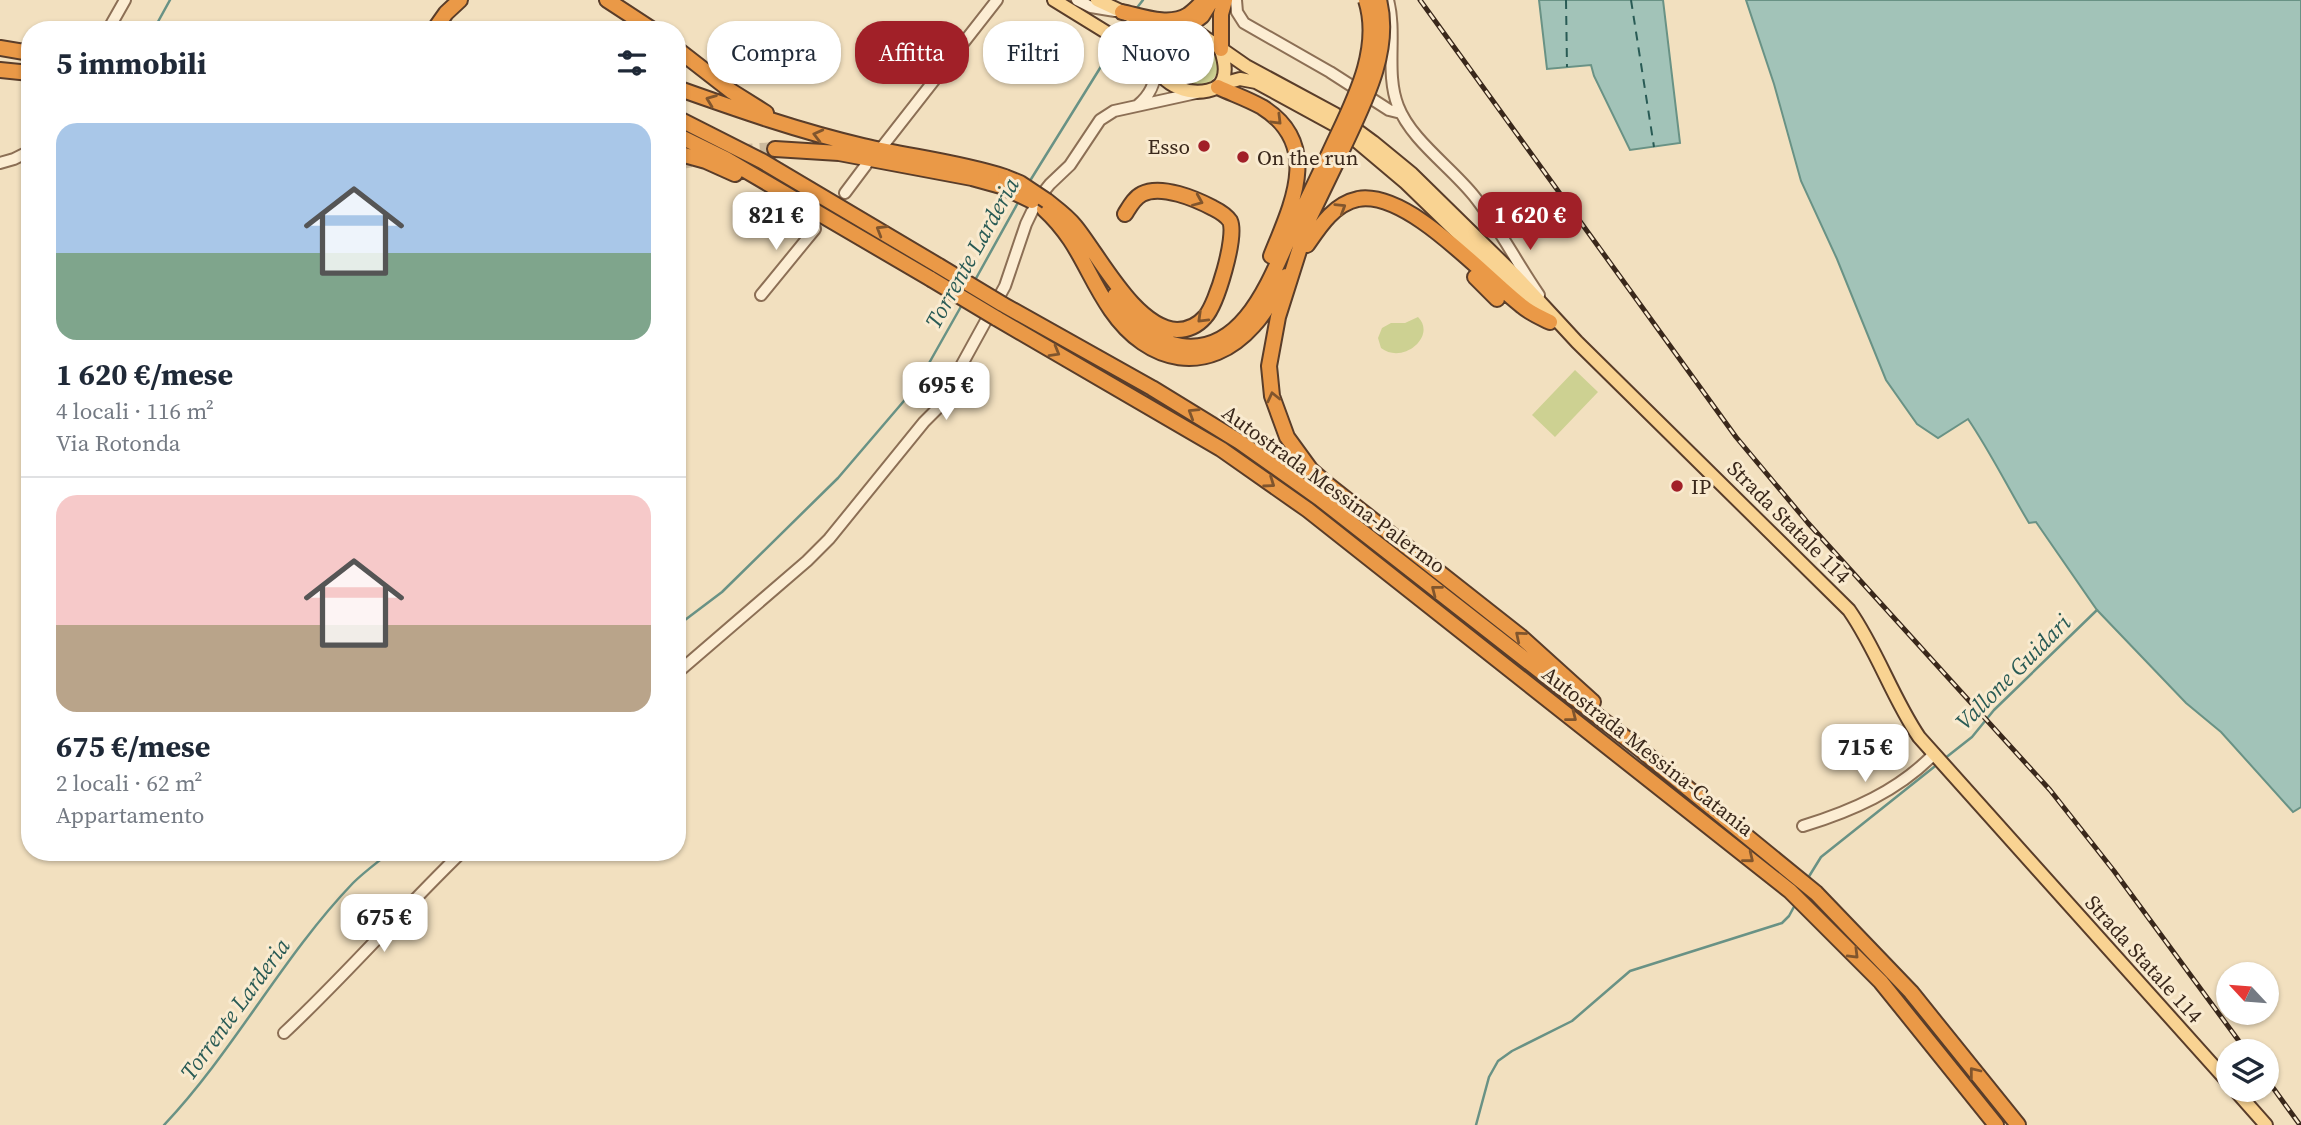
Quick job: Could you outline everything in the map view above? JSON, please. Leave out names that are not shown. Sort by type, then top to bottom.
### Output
[{"type":"highway","points":[[440,21],[460,0]]},
{"type":"highway","points":[[607,0],[639,21]]},
{"type":"highway","points":[[1122,12],[1173,20],[1190,14],[1205,0]]},
{"type":"highway","points":[[1194,21],[1202,16],[1212,0]]},
{"type":"highway","points":[[1221,49],[1221,13],[1225,0]]},
{"type":"highway","points":[[1366,0],[1371,26],[1365,66],[1309,219],[1275,326],[1269,382],[1276,411],[1294,449],[1311,470],[1520,636],[1589,698],[1641,750]]},
{"type":"highway","points":[[1096,257],[1123,307],[1140,325],[1164,341],[1183,346],[1202,346],[1220,340],[1233,330],[1254,306],[1269,281],[1332,158],[1360,111],[1376,66],[1382,24],[1378,0]]},
{"type":"highway","points":[[0,48],[21,51]]},
{"type":"highway","points":[[686,56],[731,91],[792,128]]},
{"type":"highway","points":[[0,70],[21,73]]},
{"type":"highway","points":[[1220,86],[1256,104],[1279,121],[1294,146],[1298,163],[1296,190],[1287,215],[1256,293],[1233,330]]},
{"type":"highway","points":[[686,91],[792,128],[867,147],[975,168],[1003,182]]},
{"type":"highway","name":"Autostrada Messina-Palermo","points":[[686,123],[772,166],[1240,442],[1318,498],[1490,632]]},
{"type":"highway","points":[[686,140],[735,164],[917,271]]},
{"type":"highway","points":[[775,149],[839,153],[1020,183],[1074,225],[1096,257],[1142,312],[1160,325],[1176,330],[1193,326],[1206,316],[1214,301],[1232,238],[1230,222],[1222,213],[1178,194],[1143,193],[1133,201],[1125,214]]},
{"type":"highway","points":[[686,155],[735,174],[882,261],[917,271]]},
{"type":"highway","points":[[1046,205],[1075,244],[1110,308],[1126,328],[1155,351],[1172,356],[1209,356],[1245,335],[1261,317],[1325,219],[1343,205],[1357,199],[1376,199],[1394,204],[1464,255],[1522,307],[1551,319]]},
{"type":"highway","points":[[1426,226],[1497,299]]},
{"type":"highway","name":"Autostrada Messina-Palermo","points":[[917,271],[1222,449],[1308,510],[1480,645]]},
{"type":"highway","name":"Autostrada Messina-Catania","points":[[1490,632],[1641,750],[1816,893],[1911,992],[2018,1125]]},
{"type":"highway","name":"Autostrada Messina-Catania","points":[[1480,645],[1806,905],[1899,1002],[1996,1125]]},
{"type":"main road","points":[[1054,0],[1098,27]]},
{"type":"main road","points":[[1097,0],[1142,21]]},
{"type":"main road","points":[[1171,84],[1196,93],[1208,92],[1220,86],[1225,65],[1221,49],[1214,44]]},
{"type":"main road","name":"Strada Statale 114","points":[[1221,49],[1361,132],[1412,174],[1551,319],[1849,610],[1870,643],[1909,722],[1939,760],[2216,1069]]},
{"type":"main road","name":"Strada Statale 114","points":[[1220,86],[1240,79],[1256,82],[1330,122],[1490,256]]},
{"type":"main road","points":[[2246,1102],[2266,1125]]},
{"type":"street","points":[[113,21],[125,0]]},
{"type":"street","points":[[1077,0],[1091,7],[1122,12]]},
{"type":"street","points":[[1236,0],[1237,12],[1244,23],[1330,72],[1389,110],[1401,113]]},
{"type":"street","points":[[1388,0],[1393,82],[1401,113],[1414,132],[1482,206],[1551,319]]},
{"type":"street","points":[[882,146],[998,3]]},
{"type":"street","points":[[1138,105],[1145,99],[1153,84]]},
{"type":"street","points":[[686,665],[807,561],[938,408],[1005,286],[1029,216],[1043,191],[1070,164],[1104,116],[1138,105],[1196,93]]},
{"type":"street","points":[[0,163],[21,156]]},
{"type":"street","points":[[845,193],[866,165]]},
{"type":"street","points":[[1482,206],[1495,238],[1491,246],[1490,279],[1497,299]]},
{"type":"street","points":[[761,295],[815,229]]},
{"type":"street","points":[[1490,256],[1507,243]]},
{"type":"street","points":[[1803,826],[1847,811],[1939,760]]},
{"type":"street","points":[[284,1032],[328,991],[453,861]]},
{"type":"green space","points":[[1214,55],[1218,63],[1218,71],[1214,77]]},
{"type":"green space","points":[[1418,317],[1423,324],[1423,332],[1415,346],[1399,353],[1381,348],[1378,338],[1382,328],[1391,323],[1405,323]]},
{"type":"green space","points":[[1575,370],[1598,392],[1555,437],[1532,415]]},
{"type":"water","points":[[1539,0],[1663,0],[1680,143],[1630,150],[1591,65],[1547,69]]},
{"type":"water","points":[[1746,0],[2301,0],[2301,807],[2293,812],[2221,732],[2186,703],[2097,610],[2036,522],[2029,523],[1968,419],[1938,438],[1917,424],[1886,380],[1837,259],[1801,181],[1774,84]]},
{"type":"waterway","points":[[158,21],[170,0]]},
{"type":"waterway","name":"Torrente Larderia","points":[[1136,9],[1143,0]]},
{"type":"waterway","name":"Torrente Larderia","points":[[1028,184],[1098,71]]},
{"type":"waterway","name":"Torrente Larderia","points":[[974,282],[1020,199]]},
{"type":"waterway","name":"Torrente Larderia","points":[[686,619],[722,592],[838,478],[915,388],[963,303]]},
{"type":"waterway","name":"Vallone Guidari","points":[[1944,759],[1972,737],[1994,710],[2097,610]]},
{"type":"waterway","name":"Vallone Guidari","points":[[1808,878],[1821,857],[1939,763]]},
{"type":"waterway","name":"Torrente Larderia","points":[[164,1125],[213,1066],[327,912],[357,879],[379,861]]},
{"type":"waterway","name":"Vallone Guidari","points":[[1476,1125],[1489,1077],[1498,1061],[1512,1051],[1572,1021],[1630,971],[1782,923],[1796,903]]},
{"type":"ferry route","points":[[1566,0],[1567,67]]},
{"type":"ferry route","points":[[1631,0],[1654,147]]},
{"type":"tunnel","points":[[686,161],[733,152],[775,149]]},
{"type":"railway","points":[[1420,0],[1736,437],[1808,523],[2050,790],[2114,871],[2237,1039]]},
{"type":"railway","points":[[2279,1096],[2300,1125]]},
{"type":"place","name":"Esso","points":[[1204,146]]},
{"type":"place","name":"On the run","points":[[1243,157]]},
{"type":"place","name":"IP","points":[[1677,486]]}]
